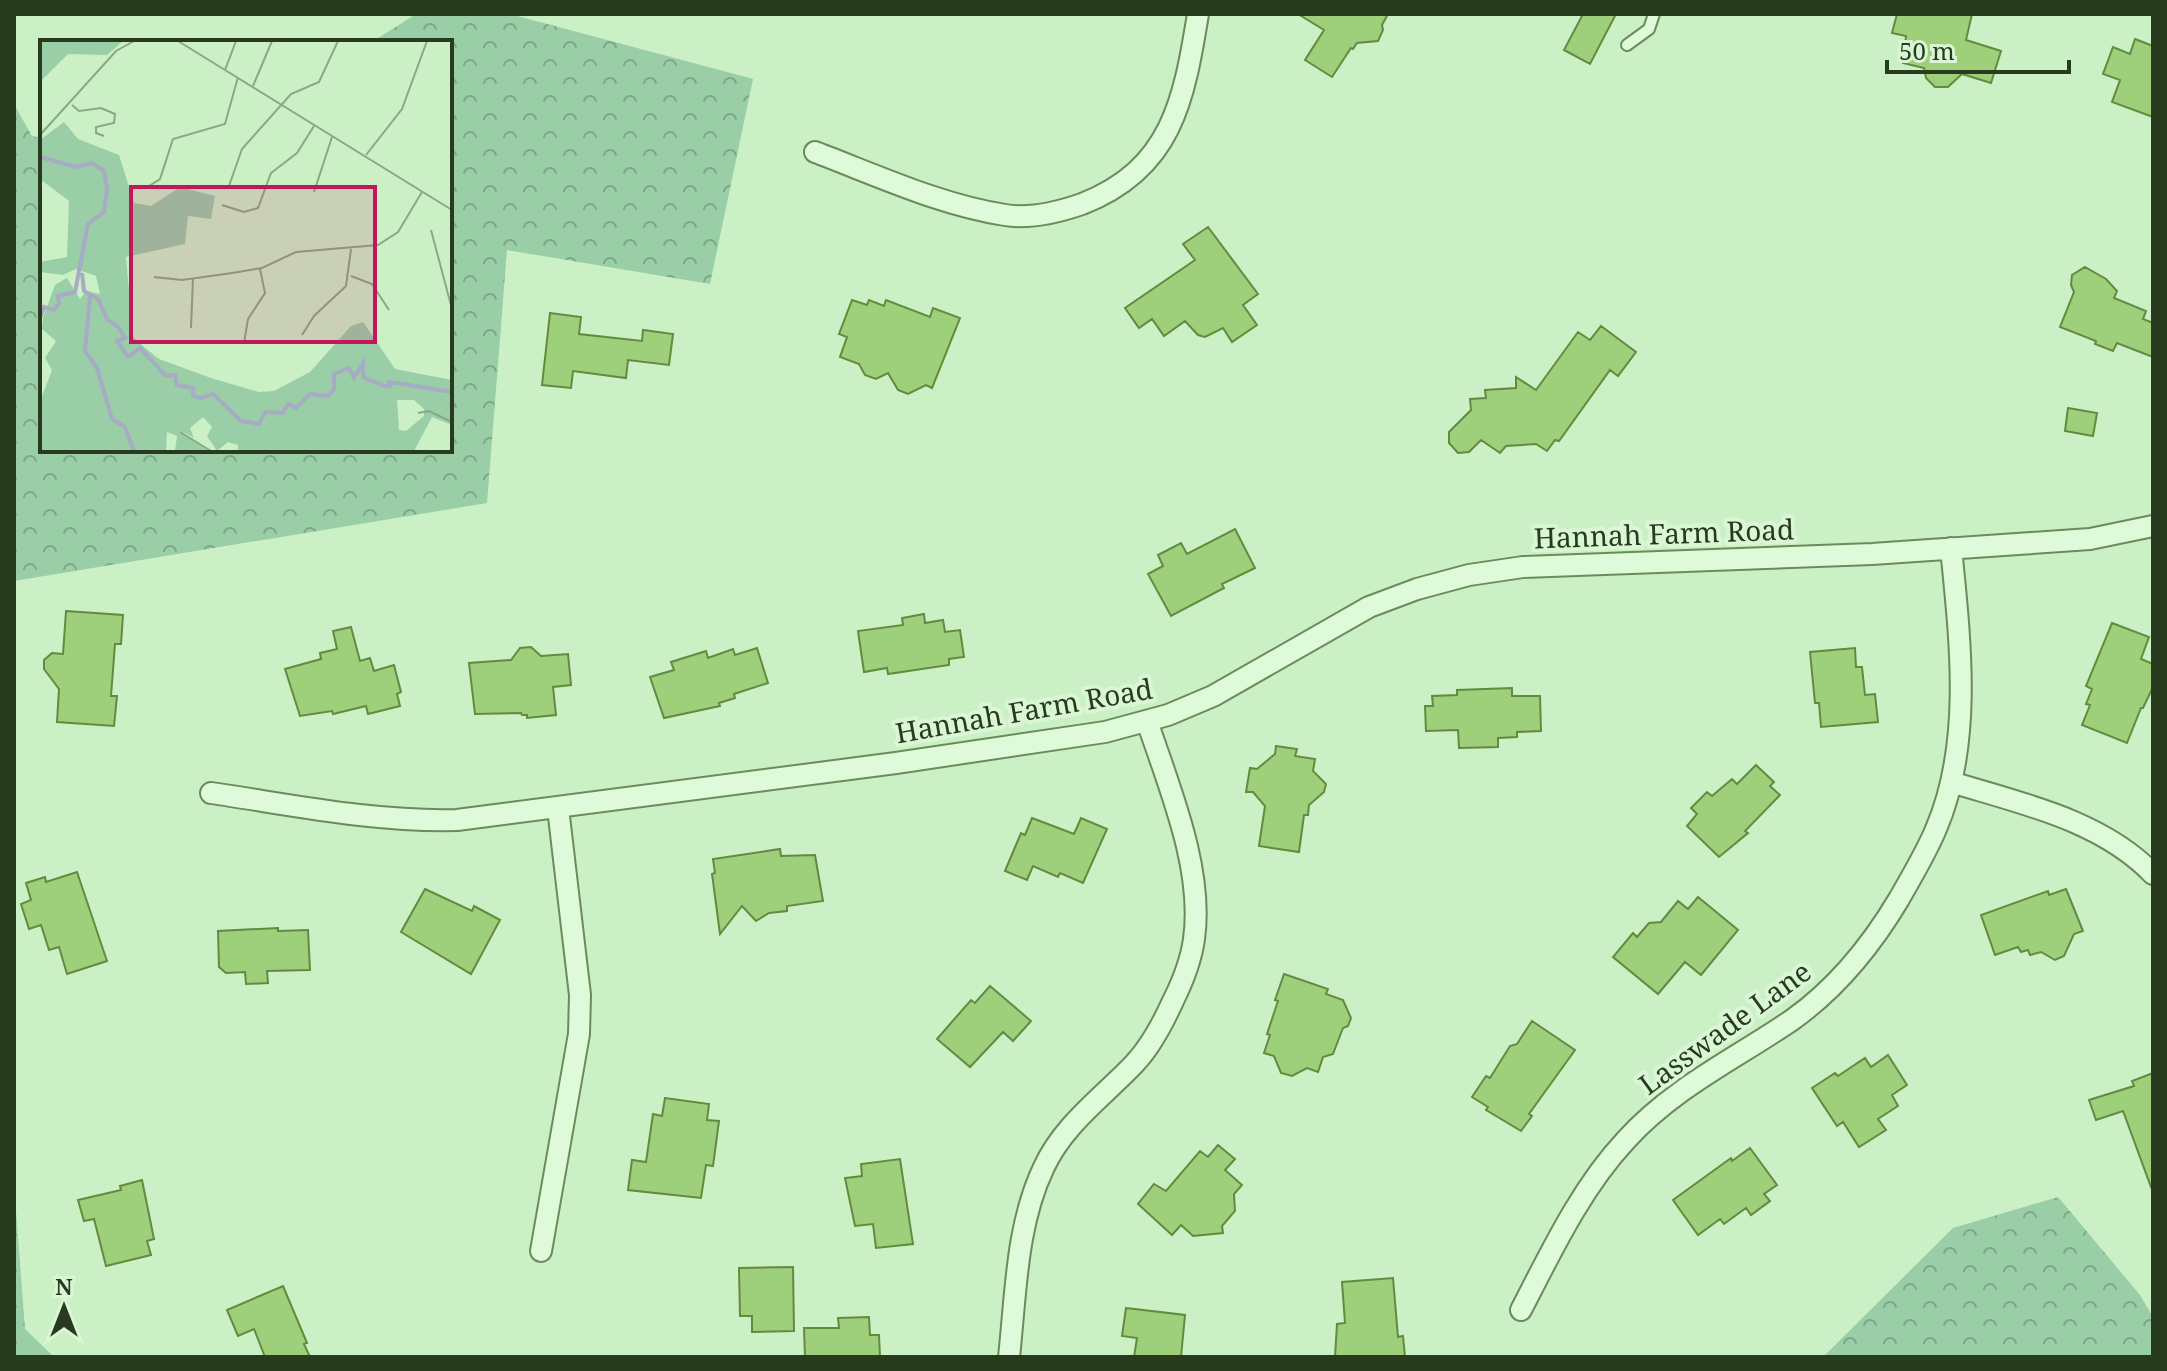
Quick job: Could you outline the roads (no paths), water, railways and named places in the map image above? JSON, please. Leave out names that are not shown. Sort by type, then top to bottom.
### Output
[{"type":"street","points":[[815,152],[961,205],[1008,216],[1059,212],[1104,195],[1152,159],[1176,118],[1188,78],[1198,14]]},
{"type":"street","name":"Hannah Farm Road","points":[[211,793],[365,816],[419,821],[457,820],[896,763],[1105,732],[1147,721],[1213,696],[1369,607],[1417,589],[1469,575],[1523,567],[1872,554],[2090,539],[2153,526]]},
{"type":"street","name":"Lasswade Lane","points":[[1521,1310],[1591,1185],[1624,1142],[1655,1111],[1704,1074],[1791,1020],[1828,992],[1883,926],[1915,872],[1937,828],[1951,782],[1958,737],[1957,614],[1951,548]]},
{"type":"street","points":[[1009,1357],[1024,1228],[1032,1195],[1045,1164],[1079,1118],[1143,1053],[1187,973],[1194,938],[1196,904],[1192,870],[1173,797],[1147,721]]},
{"type":"street","points":[[1951,782],[2080,824],[2112,840],[2139,859],[2153,874]]},
{"type":"street","points":[[541,1251],[579,1034],[580,995],[558,808]]},
{"type":"lane","points":[[1627,45],[1649,29],[1654,14]]}]
